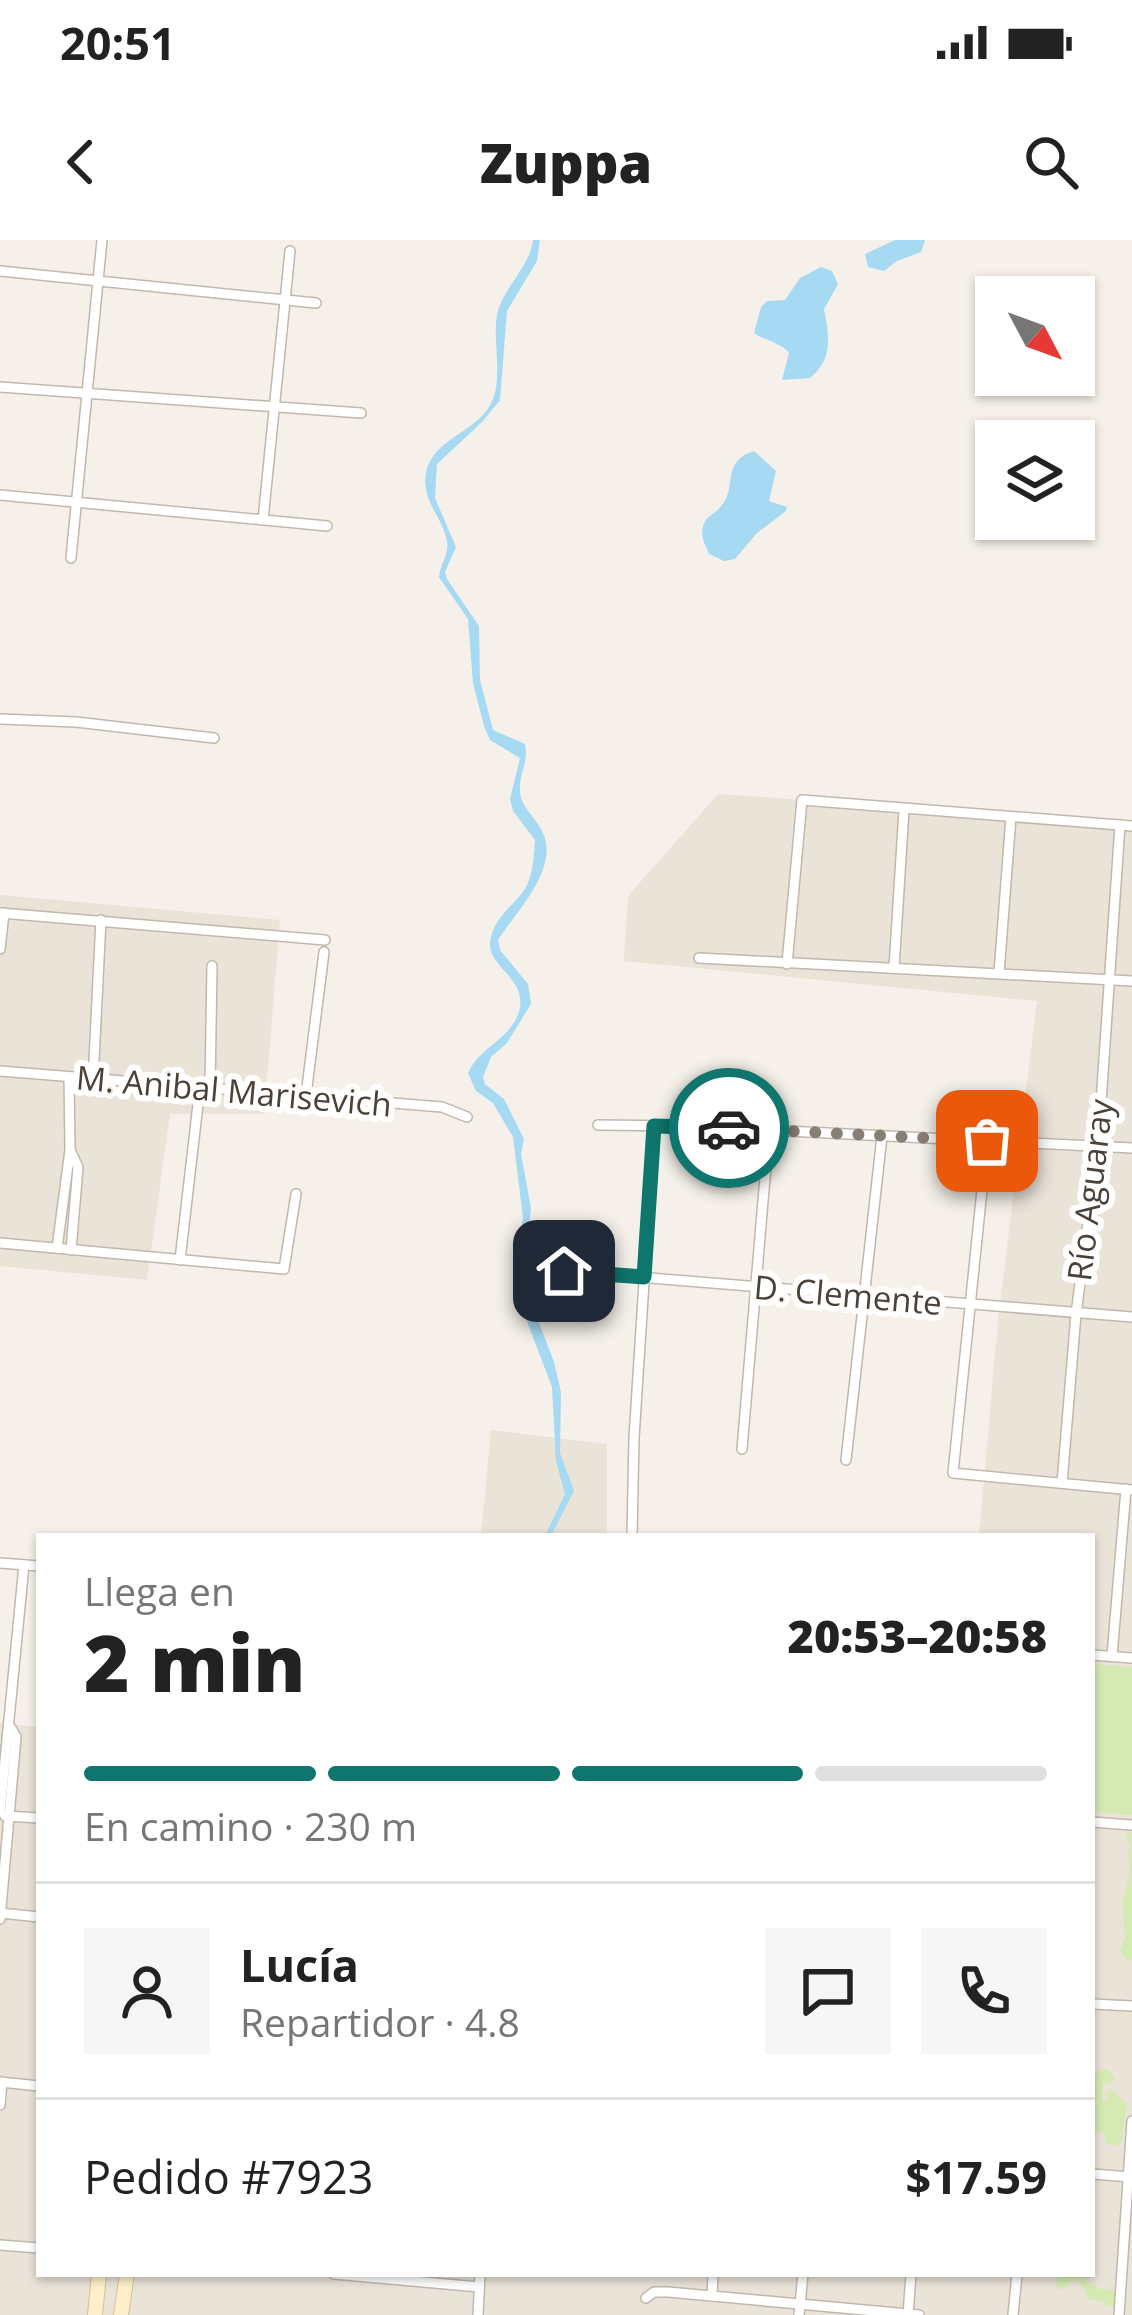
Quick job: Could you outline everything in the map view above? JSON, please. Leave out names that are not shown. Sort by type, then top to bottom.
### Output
[{"type":"main road","points":[[95,2315],[99,2277]]},
{"type":"main road","points":[[121,2315],[127,2277]]},
{"type":"street","points":[[71,558],[101,240]]},
{"type":"street","points":[[263,520],[290,251]]},
{"type":"street","points":[[0,271],[316,303]]},
{"type":"street","points":[[0,387],[361,412]]},
{"type":"street","points":[[0,495],[327,526]]},
{"type":"street","points":[[0,719],[76,722],[214,738]]},
{"type":"street","points":[[787,964],[802,800],[1126,826]]},
{"type":"street","points":[[893,968],[904,809]]},
{"type":"street","points":[[999,974],[1010,818]]},
{"type":"street","name":"Río Aguaray","points":[[1062,1484],[1126,826]]},
{"type":"street","points":[[0,949],[2,913],[325,946],[306,1095]]},
{"type":"street","points":[[94,1080],[100,920]]},
{"type":"street","points":[[699,958],[1132,981]]},
{"type":"street","points":[[180,1260],[205,1087],[212,966]]},
{"type":"street","name":"M. Anibal Marisevich","points":[[0,1071],[442,1107],[467,1117]]},
{"type":"street","points":[[57,1248],[70,1150],[69,1078]]},
{"type":"street","points":[[598,1125],[1132,1148]]},
{"type":"street","points":[[632,1533],[654,1126]]},
{"type":"street","points":[[742,1449],[769,1130]]},
{"type":"street","points":[[846,1460],[882,1136]]},
{"type":"street","points":[[987,1141],[953,1473],[1129,1490],[1112,1656]]},
{"type":"street","points":[[70,1150],[78,1167],[71,1250]]},
{"type":"street","points":[[0,1244],[284,1269],[296,1193]]},
{"type":"street","name":"D. Clemente","points":[[564,1271],[1132,1317]]},
{"type":"street","points":[[0,1563],[36,1566]]},
{"type":"street","points":[[24,1565],[8,1739],[0,1915],[36,1916]]},
{"type":"street","points":[[1095,1655],[1132,1658]]},
{"type":"street","points":[[3,1814],[36,1819]]},
{"type":"street","points":[[1095,1822],[1132,1825]]},
{"type":"street","points":[[1095,2003],[1132,2006]]},
{"type":"street","points":[[0,2105],[1,2082],[36,2086]]},
{"type":"street","points":[[1119,2315],[1132,2121]]},
{"type":"street","points":[[1095,2174],[1131,2177]]},
{"type":"street","points":[[0,2245],[36,2248]]},
{"type":"street","points":[[367,2277],[479,2287]]},
{"type":"street","points":[[478,2315],[480,2277]]},
{"type":"street","points":[[712,2296],[713,2277]]},
{"type":"street","points":[[800,2310],[802,2277]]},
{"type":"street","points":[[908,2314],[911,2277]]},
{"type":"street","points":[[1013,2315],[1017,2277]]},
{"type":"street","points":[[646,2298],[654,2292],[800,2310],[919,2315]]},
{"type":"shaded area","points":[[718,794],[1132,822],[1132,2315],[0,2315],[0,1723],[36,1727],[36,2277],[1095,2277],[1095,1533],[979,1533],[998,1321],[1037,1001],[624,961],[628,896]]},
{"type":"shaded area","points":[[0,895],[280,920],[264,1114],[170,1114],[147,1280],[0,1266]]},
{"type":"shaded area","points":[[491,1430],[607,1444],[607,1533],[481,1533]]},
{"type":"green space","points":[[1095,1664],[1132,1667],[1132,1815],[1095,1812]]},
{"type":"green space","points":[[1132,1831],[1132,1959],[1128,1961],[1120,1951],[1125,1938],[1122,1902],[1130,1874],[1131,1846],[1126,1836]]},
{"type":"green space","points":[[1107,2069],[1115,2077],[1111,2084],[1103,2083],[1102,2100],[1107,2101],[1110,2089],[1127,2103],[1118,2146],[1105,2143],[1105,2131],[1095,2133],[1095,2073]]},
{"type":"green space","points":[[1057,2277],[1089,2277],[1085,2281],[1100,2289],[1119,2291],[1116,2304],[1108,2307],[1087,2299],[1076,2279],[1061,2290],[1055,2284]]},
{"type":"water","points":[[533,240],[540,240],[537,261],[507,311],[500,400],[437,464],[435,498],[456,547],[445,572],[447,579],[479,626],[480,680],[493,730],[525,744],[521,796],[546,845],[546,860],[534,888],[498,940],[500,950],[528,984],[531,1004],[507,1043],[491,1057],[483,1077],[504,1099],[524,1139],[521,1154],[531,1208],[525,1259],[528,1294],[554,1362],[561,1392],[560,1453],[574,1491],[553,1533],[546,1533],[565,1494],[556,1461],[552,1387],[523,1311],[519,1286],[515,1258],[523,1218],[513,1137],[493,1103],[476,1091],[468,1073],[517,1017],[519,993],[495,959],[490,942],[496,925],[528,882],[535,840],[513,811],[510,799],[520,758],[490,740],[484,726],[473,683],[468,619],[439,577],[447,542],[425,483],[436,452],[482,416],[494,397],[497,315]]},
{"type":"water","points":[[895,240],[925,240],[921,252],[884,271],[868,267],[865,254]]},
{"type":"water","points":[[821,267],[832,271],[838,284],[824,309],[828,337],[823,363],[810,378],[782,380],[789,353],[754,333],[761,307],[767,301],[785,300],[800,278]]},
{"type":"water","points":[[754,451],[776,471],[769,501],[787,507],[786,511],[757,533],[735,559],[724,561],[709,554],[703,526],[726,498],[737,461]]},
{"type":"way so far","points":[[729,1128],[987,1141]]},
{"type":"route","points":[[564,1271],[644,1277],[654,1126],[729,1128]]}]
